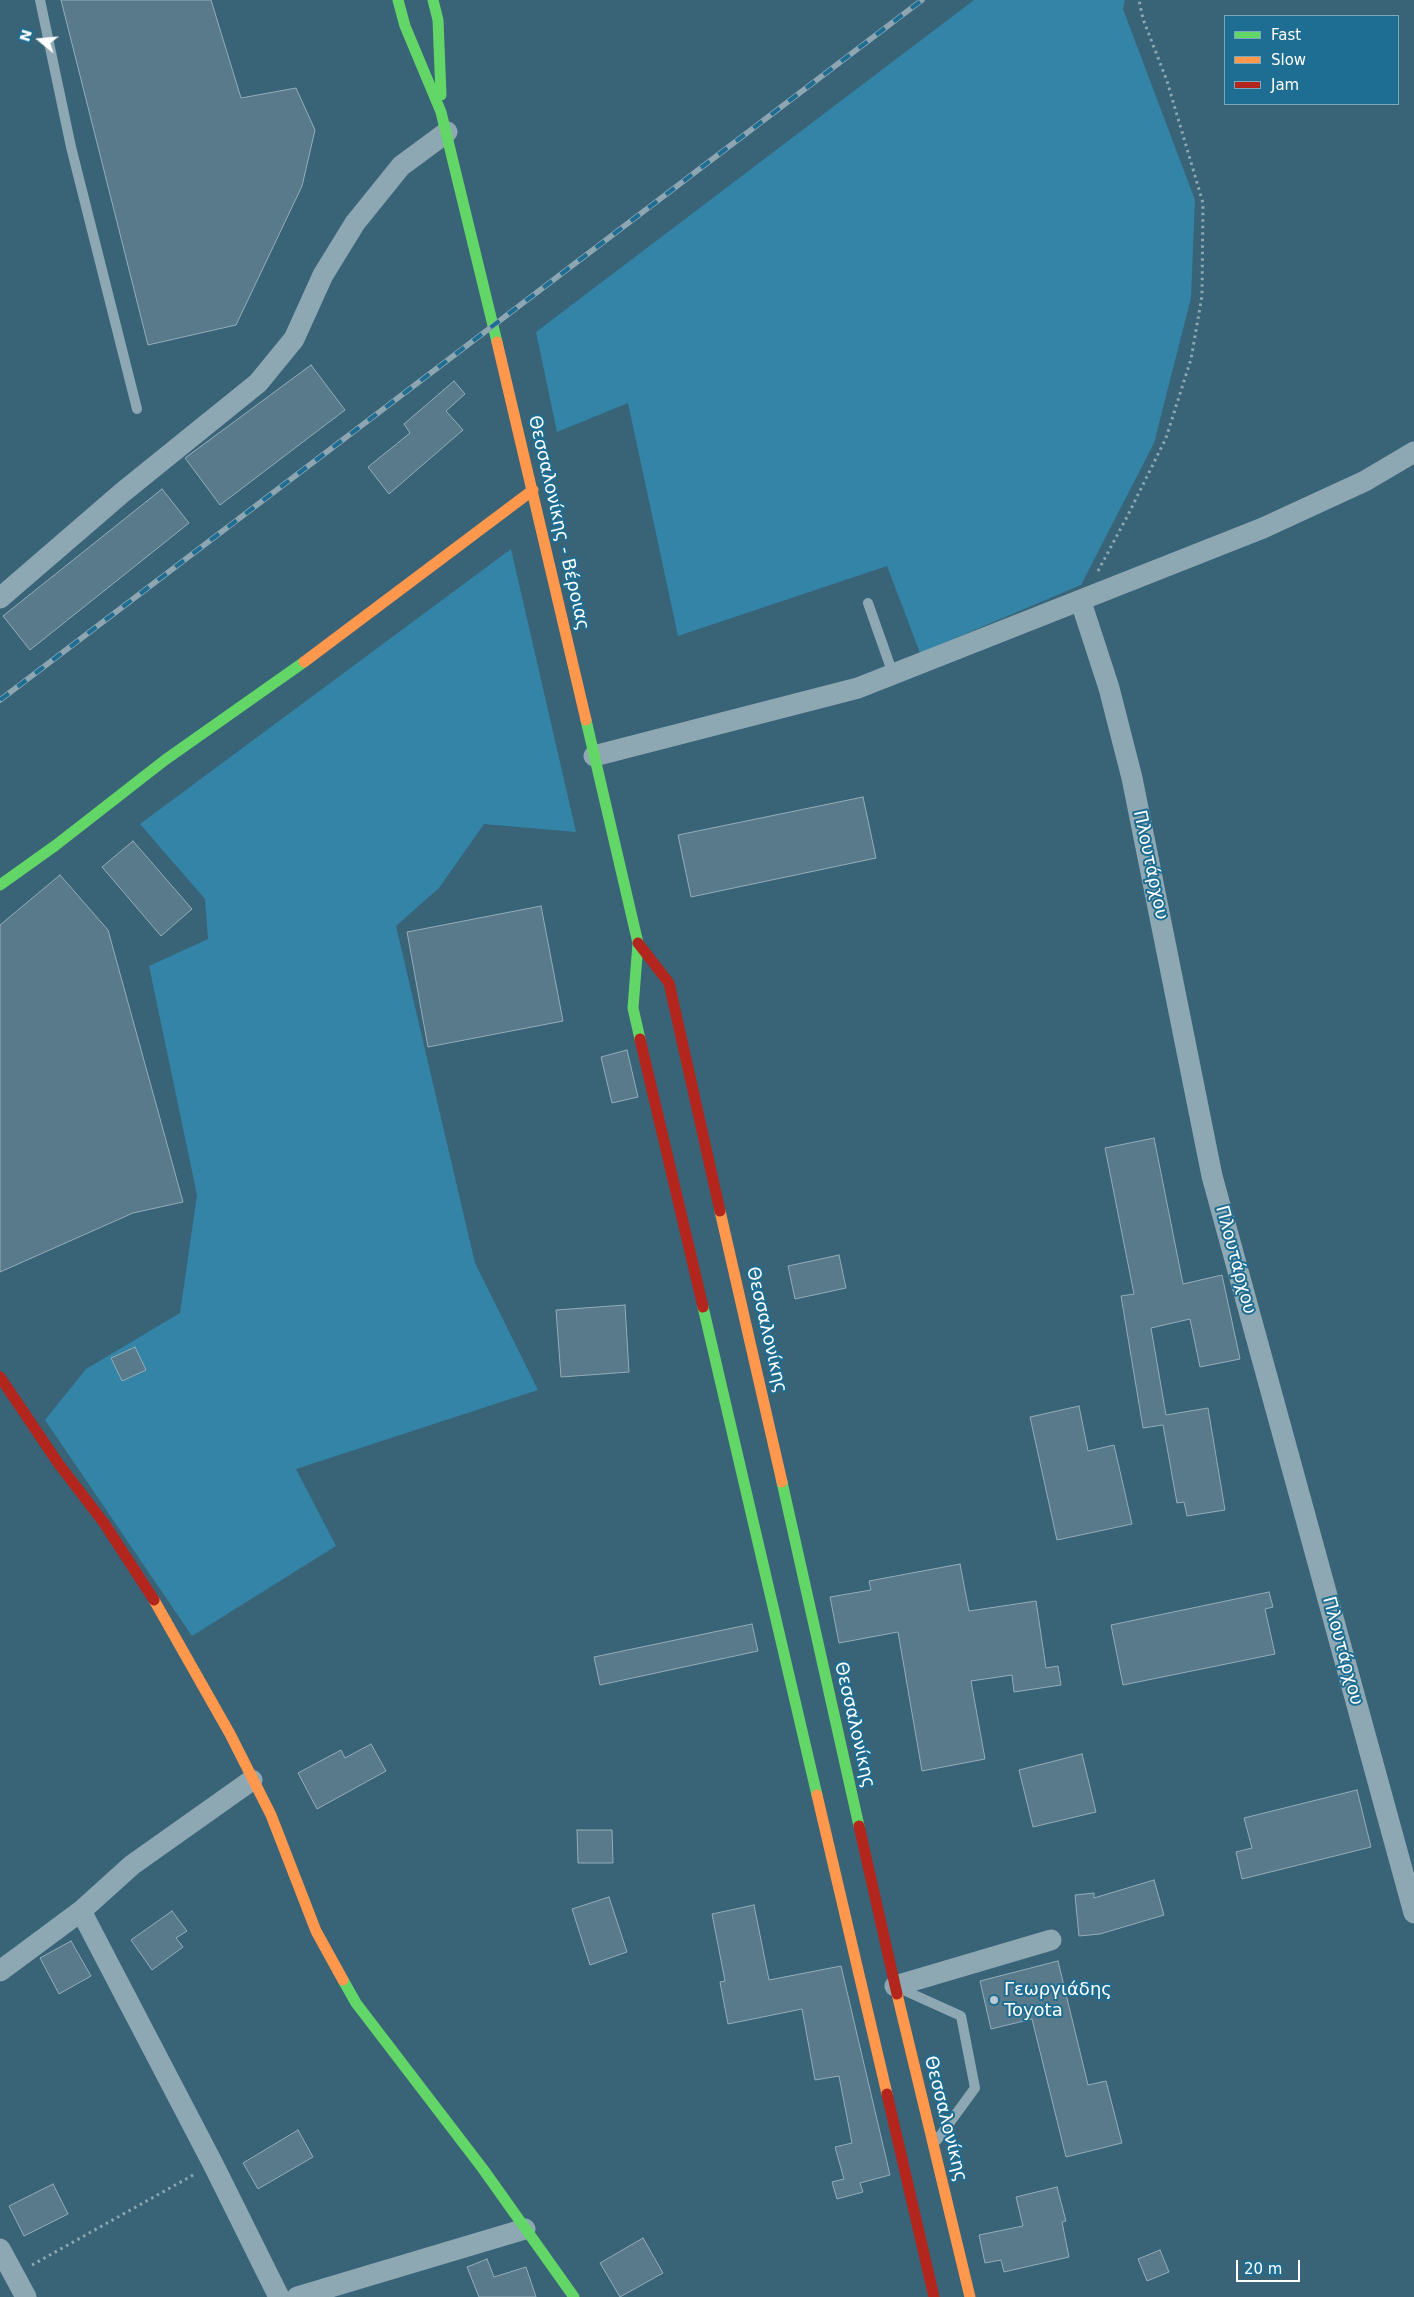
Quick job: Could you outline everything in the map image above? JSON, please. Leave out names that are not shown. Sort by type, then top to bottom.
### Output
[{"type":"main road","name":"Θεσσαλονίκης - Βέροιας","points":[[398,0],[405,26],[444,122],[533,490],[638,943],[633,1008],[934,2297]]},
{"type":"main road","name":"Θεσσαλονίκης - Βέροιας","points":[[433,0],[438,20],[444,122]]},
{"type":"main road","points":[[0,885],[56,846],[165,760],[276,683],[533,490]]},
{"type":"main road","name":"Θεσσαλονίκης - Βέροιας","points":[[638,943],[669,983],[709,1159]]},
{"type":"main road","name":"Θεσσαλονίκης","points":[[709,1159],[895,1986],[970,2297]]},
{"type":"main road","points":[[0,1377],[58,1463],[104,1523],[148,1589],[230,1734],[271,1815],[316,1931],[356,2003],[484,2169],[574,2297]]},
{"type":"street","points":[[0,598],[123,492],[258,383],[294,339],[323,276],[355,223],[401,166],[444,122]]},
{"type":"street","points":[[594,756],[858,688],[1046,613],[1081,602],[1263,528],[1365,481],[1414,452]]},
{"type":"street","name":"Πλουτάρχου","points":[[1081,602],[1109,688],[1132,778],[1212,1176],[1414,1913]]},
{"type":"street","points":[[0,1971],[81,1912],[132,1865],[252,1780]]},
{"type":"street","points":[[81,1912],[213,2164],[279,2297]]},
{"type":"street","points":[[895,1986],[1051,1940]]},
{"type":"street","points":[[297,2297],[525,2229]]},
{"type":"street","points":[[0,2249],[26,2297]]},
{"type":"lane","points":[[40,0],[71,147],[136,409]]},
{"type":"lane","points":[[868,603],[893,674]]},
{"type":"lane","points":[[895,1986],[961,2016],[975,2088],[934,2145]]},
{"type":"path","points":[[1081,602],[1128,515],[1166,438],[1191,360],[1202,296],[1203,203],[1167,81],[1152,44],[1139,0]]},
{"type":"path","points":[[14,2274],[213,2164]]},
{"type":"shaded area","points":[[974,0],[1125,0],[1123,9],[1195,200],[1191,298],[1154,443],[1081,585],[920,653],[887,566],[678,636],[628,403],[557,432],[536,332]]},
{"type":"shaded area","points":[[511,549],[576,832],[484,824],[439,888],[396,926],[475,1263],[538,1390],[296,1469],[336,1546],[192,1636],[45,1420],[86,1369],[180,1313],[197,1195],[149,966],[208,939],[205,899],[140,824]]},
{"type":"building","points":[[61,0],[211,0],[241,98],[296,88],[315,130],[302,186],[236,325],[148,345]]},
{"type":"building","points":[[311,365],[345,410],[220,505],[185,458]]},
{"type":"building","points":[[454,381],[465,394],[446,411],[463,430],[389,494],[368,467],[410,433],[404,424]]},
{"type":"building","points":[[162,489],[189,523],[30,650],[3,616]]},
{"type":"building","points":[[863,797],[876,858],[691,897],[678,835]]},
{"type":"building","points":[[133,841],[192,909],[161,936],[102,867]]},
{"type":"building","points":[[60,875],[108,930],[183,1202],[133,1213],[0,1272],[0,925]]},
{"type":"building","points":[[541,906],[563,1021],[428,1047],[407,932]]},
{"type":"building","points":[[627,1050],[638,1097],[612,1103],[601,1057]]},
{"type":"building","points":[[1154,1138],[1183,1284],[1222,1275],[1240,1359],[1200,1367],[1190,1319],[1151,1328],[1166,1415],[1208,1408],[1225,1510],[1187,1516],[1184,1502],[1177,1503],[1163,1425],[1143,1428],[1121,1296],[1134,1294],[1105,1148]]},
{"type":"building","points":[[839,1255],[846,1288],[795,1299],[788,1266]]},
{"type":"building","points":[[625,1305],[629,1372],[561,1377],[556,1310]]},
{"type":"building","points":[[135,1347],[146,1370],[122,1381],[111,1358]]},
{"type":"building","points":[[1079,1406],[1088,1451],[1114,1445],[1132,1524],[1057,1540],[1030,1417]]},
{"type":"building","points":[[960,1564],[969,1611],[1036,1601],[1046,1668],[1058,1666],[1061,1685],[1014,1692],[1012,1675],[971,1681],[985,1759],[922,1771],[898,1632],[839,1643],[830,1597],[871,1590],[869,1581]]},
{"type":"building","points":[[1269,1592],[1273,1607],[1265,1609],[1275,1654],[1123,1685],[1111,1625]]},
{"type":"building","points":[[752,1624],[758,1651],[600,1685],[594,1657]]},
{"type":"building","points":[[371,1744],[386,1771],[317,1809],[298,1773],[341,1750],[345,1758]]},
{"type":"building","points":[[1082,1754],[1096,1812],[1033,1827],[1019,1770]]},
{"type":"building","points":[[1357,1790],[1371,1847],[1242,1879],[1236,1852],[1252,1848],[1244,1818]]},
{"type":"building","points":[[577,1830],[612,1830],[613,1863],[578,1863]]},
{"type":"building","points":[[1154,1880],[1164,1915],[1100,1934],[1079,1936],[1075,1895],[1094,1893],[1094,1898]]},
{"type":"building","points":[[609,1897],[627,1952],[590,1965],[572,1909]]},
{"type":"building","points":[[754,1905],[769,1980],[841,1966],[890,2175],[860,2183],[863,2192],[837,2199],[832,2182],[844,2179],[835,2147],[852,2143],[839,2076],[815,2080],[802,2009],[728,2024],[720,1982],[725,1981],[712,1914]]},
{"type":"building","points":[[172,1911],[187,1931],[176,1938],[183,1947],[152,1970],[131,1940]]},
{"type":"building","points":[[71,1941],[91,1976],[59,1994],[40,1958]]},
{"type":"building","points":[[1058,1961],[1088,2085],[1106,2081],[1122,2143],[1066,2157],[1032,2019],[991,2029],[980,1981]]},
{"type":"building","points":[[298,2130],[313,2157],[258,2189],[243,2163]]},
{"type":"building","points":[[53,2184],[68,2214],[24,2236],[9,2206]]},
{"type":"building","points":[[1057,2187],[1066,2221],[1062,2222],[1069,2257],[1004,2272],[1001,2260],[985,2263],[979,2235],[1023,2226],[1016,2197]]},
{"type":"building","points":[[643,2238],[663,2273],[620,2297],[600,2263]]},
{"type":"building","points":[[1160,2250],[1169,2272],[1147,2281],[1138,2259]]},
{"type":"building","points":[[487,2259],[494,2277],[526,2267],[536,2297],[479,2297],[467,2267]]},
{"type":"railway","points":[[0,700],[922,0]]},
{"type":"traffic: fast","points":[[398,0],[405,26],[441,112],[497,342]]},
{"type":"traffic: fast","points":[[433,0],[438,20],[441,95]]},
{"type":"traffic: fast","points":[[0,885],[56,845],[165,760],[304,662]]},
{"type":"traffic: fast","points":[[586,720],[638,943],[633,1008],[640,1039]]},
{"type":"traffic: fast","points":[[703,1307],[817,1795]]},
{"type":"traffic: fast","points":[[782,1482],[859,1826]]},
{"type":"traffic: fast","points":[[343,1980],[356,2003],[483,2169],[574,2297]]},
{"type":"traffic: slow","points":[[497,342],[586,720]]},
{"type":"traffic: slow","points":[[304,662],[533,490]]},
{"type":"traffic: slow","points":[[720,1211],[782,1482]]},
{"type":"traffic: slow","points":[[154,1600],[230,1734],[271,1815],[316,1931],[343,1980]]},
{"type":"traffic: slow","points":[[817,1795],[887,2094]]},
{"type":"traffic: slow","points":[[897,1994],[970,2297]]},
{"type":"traffic: jam","points":[[638,943],[669,983],[720,1211]]},
{"type":"traffic: jam","points":[[640,1039],[703,1307]]},
{"type":"traffic: jam","points":[[0,1377],[58,1463],[104,1523],[154,1600]]},
{"type":"traffic: jam","points":[[859,1826],[897,1994]]},
{"type":"traffic: jam","points":[[887,2094],[934,2297]]},
{"type":"place","name":"Γεωργιάδης Toyota","points":[[994,2000]]}]
